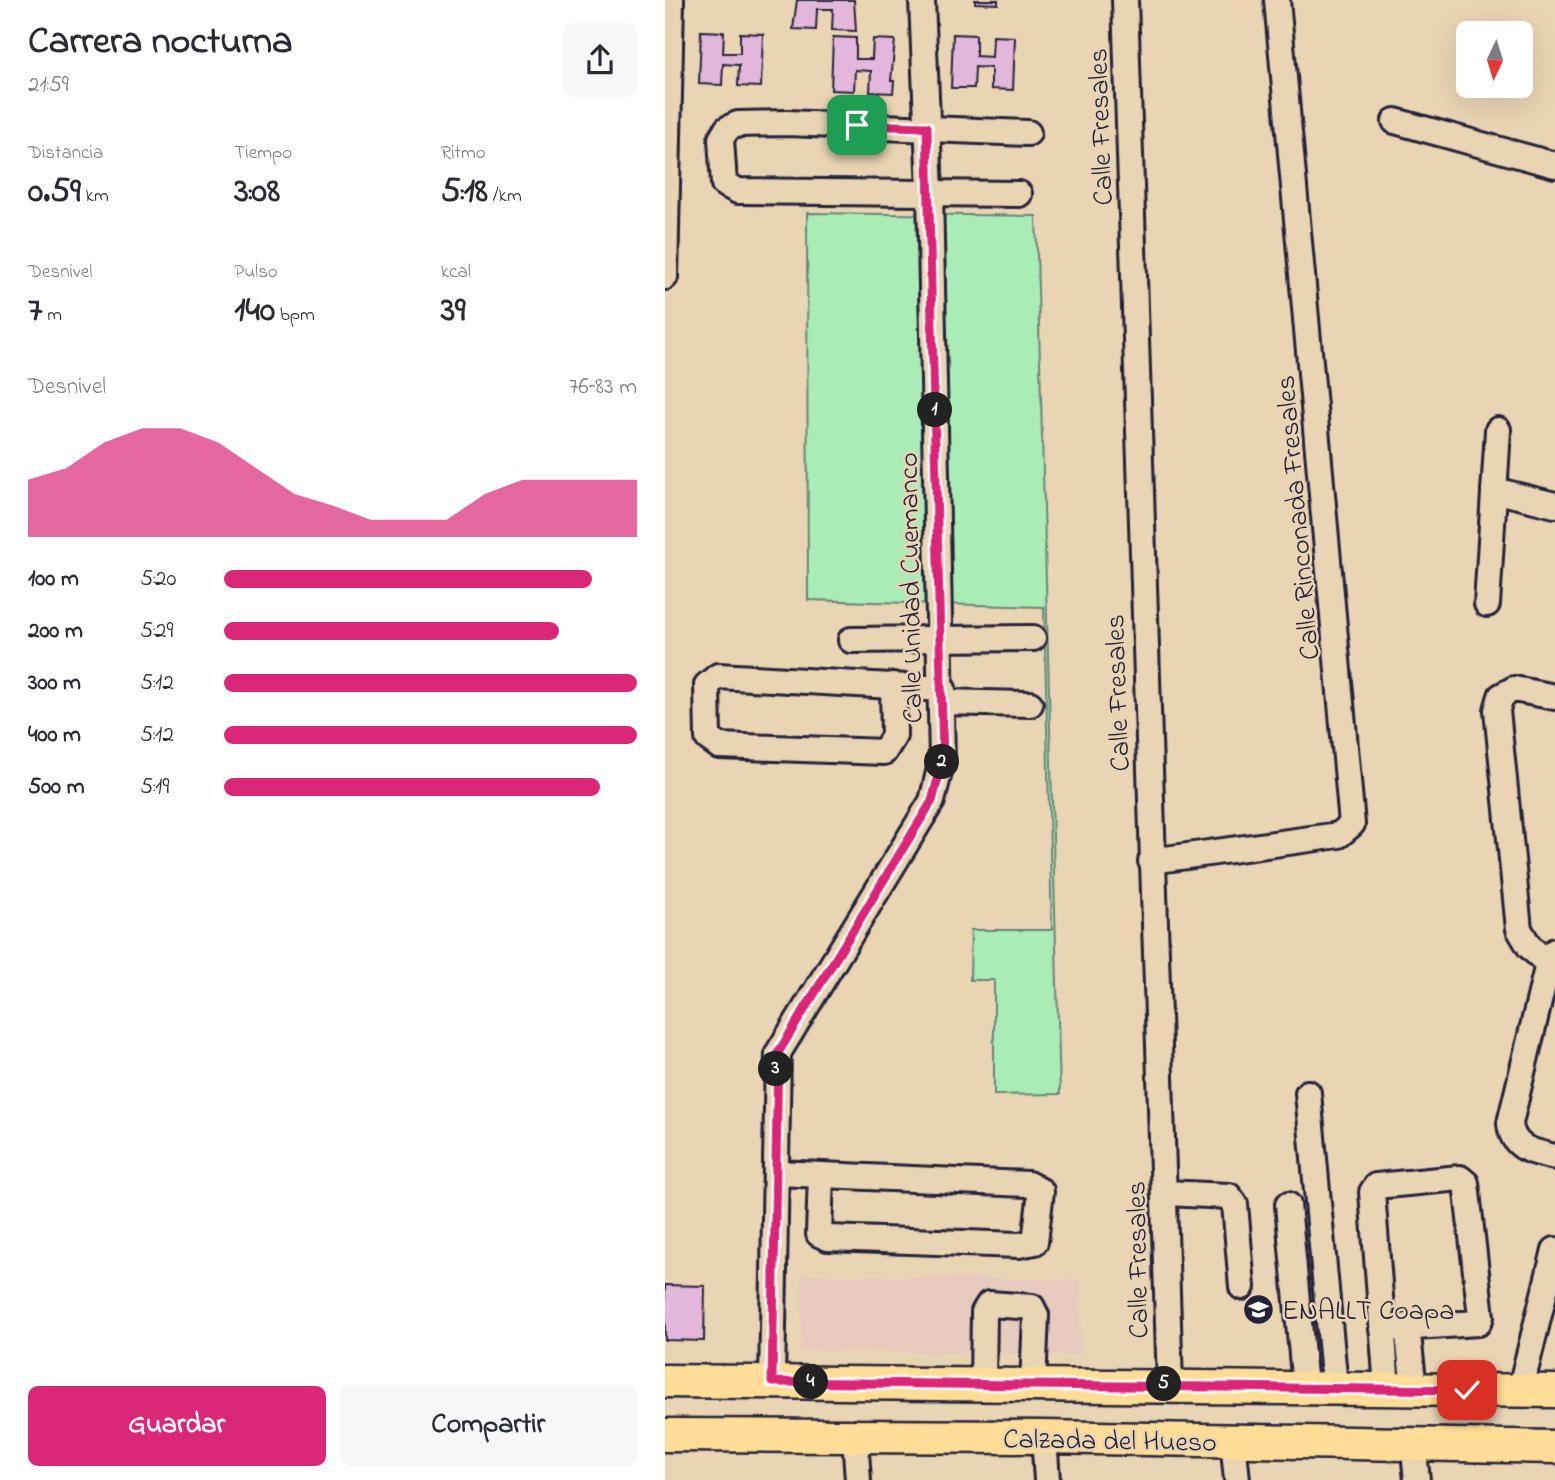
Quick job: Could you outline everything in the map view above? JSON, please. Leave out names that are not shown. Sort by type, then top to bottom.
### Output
[{"type":"main road","name":"Calzada del Hueso","points":[[665,1381],[1170,1384],[1555,1391]]},
{"type":"main road","name":"Calzada del Hueso","points":[[665,1436],[1044,1437],[1555,1447]]},
{"type":"street","points":[[665,277],[671,0]]},
{"type":"street","name":"Calle Unidad Cuemanco","points":[[772,1382],[778,1053],[932,801],[943,760],[930,192],[922,0]]},
{"type":"street","name":"Calle Fresales","points":[[1125,0],[1170,1384]]},
{"type":"street","name":"Calle Rinconada Fresales","points":[[1151,861],[1339,835],[1352,824],[1277,0]]},
{"type":"street","points":[[1395,121],[1554,161]]},
{"type":"street","points":[[1019,194],[738,191],[724,184],[721,139],[727,129],[738,124],[927,127],[1028,133]]},
{"type":"street","points":[[1487,604],[1498,430]]},
{"type":"street","points":[[1494,490],[1555,505]]},
{"type":"street","points":[[851,640],[1033,638]]},
{"type":"street","points":[[893,685],[894,736],[884,752],[719,746],[708,738],[707,685],[718,676],[893,685],[943,696],[1030,704]]},
{"type":"street","points":[[1555,697],[1514,689],[1501,696],[1497,710],[1519,929],[1529,946],[1552,957],[1510,1123],[1513,1137],[1523,1148],[1555,1157]]},
{"type":"street","points":[[1308,1093],[1320,1387]]},
{"type":"street","points":[[777,1173],[1028,1184],[1041,1191],[1035,1242],[1019,1245],[828,1238],[819,1234],[821,1175]]},
{"type":"street","points":[[1382,1328],[1478,1323],[1481,1317],[1466,1184],[1460,1178],[1376,1186],[1372,1192],[1382,1328],[1400,1388]]},
{"type":"street","points":[[1165,1193],[1230,1196],[1235,1205],[1242,1287]]},
{"type":"street","points":[[1288,1205],[1320,1387]]},
{"type":"street","points":[[1520,1391],[1555,1250]]},
{"type":"street","points":[[983,1382],[984,1312],[989,1304],[1032,1307],[1036,1315],[1033,1384]]},
{"type":"street","points":[[1400,1388],[1407,1326]]},
{"type":"street","points":[[1044,1437],[1047,1480]]},
{"type":"street","points":[[855,1438],[859,1480]]},
{"type":"street","points":[[1233,1440],[1237,1480]]},
{"type":"street","points":[[1413,1443],[1417,1480]]},
{"type":"shaded area","points":[[802,1275],[1081,1280],[1080,1355],[801,1350]]},
{"type":"green space","points":[[807,213],[1036,216],[1060,1094],[994,1095],[994,980],[970,980],[971,930],[1052,930],[1044,607],[808,600]]},
{"type":"building","points":[[797,0],[854,0],[856,31],[832,30],[833,9],[817,9],[816,30],[793,29]]},
{"type":"building","points":[[975,0],[998,0],[998,4],[975,3]]},
{"type":"building","points":[[701,31],[724,32],[723,53],[740,53],[740,33],[763,34],[761,87],[738,86],[739,65],[723,64],[722,85],[699,84]]},
{"type":"building","points":[[953,34],[976,35],[976,56],[992,57],[993,36],[1015,37],[1013,90],[991,89],[991,68],[975,67],[974,88],[951,88]]},
{"type":"building","points":[[833,37],[856,38],[856,59],[872,59],[873,39],[895,40],[891,81],[894,81],[893,93],[870,92],[871,71],[855,70],[854,91],[831,90]]},
{"type":"building","points":[[665,1285],[705,1286],[704,1341],[665,1340]]},
{"type":"place","name":"ENALLT Coapa","points":[[1259,1309]]},
{"type":"route","points":[[857,125],[927,127],[943,760],[932,801],[778,1053],[775,1072],[777,1173],[772,1382],[1170,1384],[1467,1390]]}]
